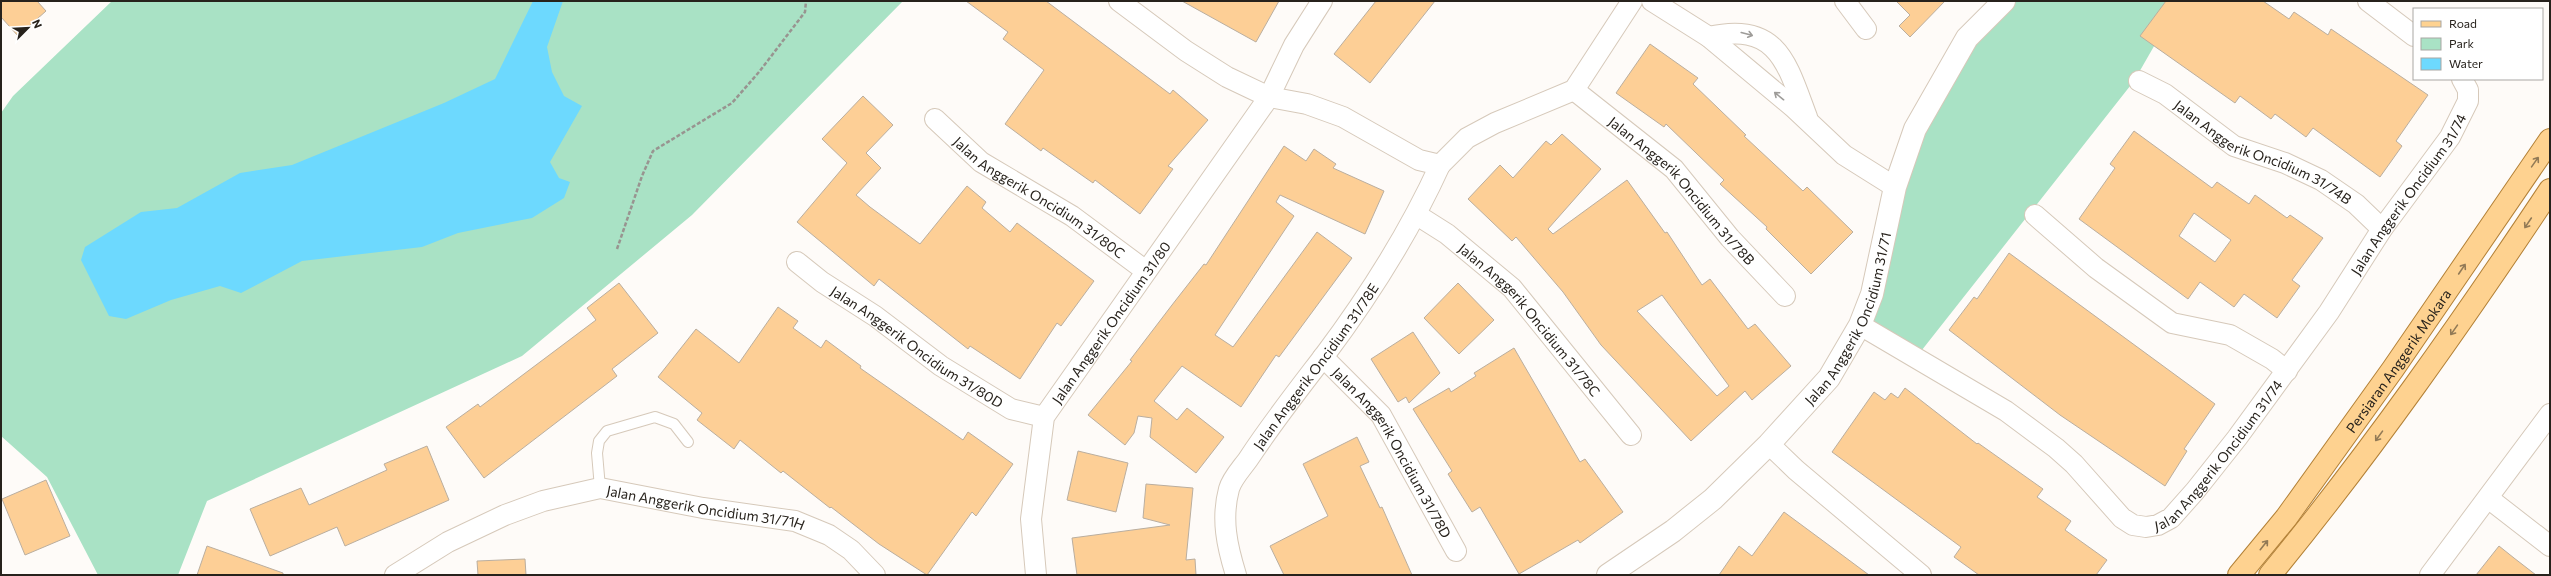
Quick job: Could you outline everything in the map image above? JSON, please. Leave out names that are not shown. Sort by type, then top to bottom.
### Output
[{"type":"main road","name":"Persiaran Anggerik Mokara","points":[[2239,575],[2286,518],[2388,375],[2550,140]]},
{"type":"main road","name":"Persiaran Anggerik Mokara","points":[[2270,575],[2367,452],[2550,190]]},
{"type":"street","points":[[1120,1],[1186,51],[1227,77],[1269,97],[1307,104],[1343,117],[1419,160],[1440,165],[1467,138],[1495,123],[1574,90],[1632,1]]},
{"type":"street","name":"Jalan Anggerik Oncidium 31/80","points":[[1036,575],[1031,519],[1044,417],[1269,97],[1294,45],[1322,1]]},
{"type":"street","points":[[1652,1],[1710,37],[1808,121],[1844,155],[1895,187]]},
{"type":"street","points":[[1845,1],[1866,29]]},
{"type":"street","name":"Jalan Anggerik Oncidium 31/71","points":[[1608,575],[1673,531],[1713,499],[1769,444],[1829,378],[1860,325],[1872,294],[1895,187],[1915,129],[1967,38],[2004,1]]},
{"type":"street","points":[[2368,1],[2413,35]]},
{"type":"street","points":[[1710,37],[1730,32],[1747,33],[1776,50],[1791,74],[1808,121]]},
{"type":"street","name":"Jalan Anggerik Oncidium 31/74","points":[[1860,325],[2006,411],[2074,464],[2122,518],[2133,525],[2146,527],[2158,525],[2170,518],[2195,491],[2287,371],[2329,312],[2382,229],[2450,136],[2468,101],[2468,90],[2463,80]]},
{"type":"street","name":"Jalan Anggerik Oncidium 31/74B","points":[[2139,81],[2164,94],[2234,146],[2285,163],[2321,180],[2356,204],[2382,229]]},
{"type":"street","name":"Jalan Anggerik Oncidium 31/78B","points":[[1574,90],[1674,169],[1730,238],[1785,296]]},
{"type":"street","name":"Jalan Anggerik Oncidium 31/80C","points":[[935,119],[981,162],[1072,216],[1146,271]]},
{"type":"street","name":"Jalan Anggerik Oncidium 31/78E","points":[[1236,575],[1225,532],[1225,509],[1230,487],[1273,421],[1323,357],[1362,303],[1417,215],[1440,165]]},
{"type":"street","name":"Jalan Anggerik Oncidium 31/78C","points":[[1417,215],[1448,234],[1512,288],[1631,435]]},
{"type":"street","points":[[2035,215],[2096,268],[2172,322],[2230,336],[2272,359],[2287,371]]},
{"type":"street","name":"Jalan Anggerik Oncidium 31/80D","points":[[797,262],[822,282],[875,316],[941,366],[1011,409],[1044,417]]},
{"type":"street","name":"Jalan Anggerik Oncidium 31/78D","points":[[1323,357],[1381,415],[1456,550]]},
{"type":"street","points":[[2430,575],[2550,414]]},
{"type":"street","points":[[1769,444],[1796,470],[1922,575]]},
{"type":"street","name":"Jalan Anggerik Oncidium 31/71H","points":[[395,575],[448,542],[505,515],[543,501],[600,488],[703,508],[795,521],[835,539],[851,550],[874,575]]},
{"type":"street","points":[[2488,498],[2550,546]]},
{"type":"lane","points":[[600,488],[597,454],[599,441],[607,431],[655,417],[674,424],[688,442]]},
{"type":"path","points":[[618,249],[642,176],[653,152],[732,103],[759,72],[805,12],[806,1]]},
{"type":"green space","points":[[112,1],[903,1],[692,215],[522,356],[207,501],[178,575],[98,575],[47,477],[1,436],[1,113],[13,96]]},
{"type":"green space","points":[[2006,1],[2180,1],[2134,81],[1918,355],[1856,310],[1884,207],[1968,38]]},
{"type":"water","points":[[533,1],[563,1],[547,47],[552,72],[564,96],[582,106],[550,162],[559,178],[570,182],[564,198],[532,218],[458,233],[422,247],[302,261],[241,293],[220,286],[171,300],[126,319],[109,316],[81,260],[85,247],[141,212],[177,208],[240,173],[292,165],[444,103],[495,79]]},
{"type":"building","points":[[1,1],[37,1],[46,11],[18,36],[1,17]]},
{"type":"building","points":[[966,1],[1046,1],[1170,94],[1173,90],[1208,120],[1168,166],[1173,169],[1140,214],[1095,180],[1093,183],[1043,148],[1041,151],[1005,124],[1044,70],[1003,39],[1008,32]]},
{"type":"building","points":[[1182,1],[1279,1],[1256,42]]},
{"type":"building","points":[[1376,1],[1435,1],[1370,83],[1334,54]]},
{"type":"building","points":[[1896,1],[1945,1],[1910,37],[1899,26],[1910,15]]},
{"type":"building","points":[[2166,1],[2263,1],[2289,19],[2294,12],[2328,35],[2331,29],[2428,95],[2396,141],[2402,146],[2380,177],[2313,128],[2306,137],[2275,114],[2271,119],[2240,96],[2235,103],[2140,36]]},
{"type":"building","points":[[1650,44],[1698,78],[1693,84],[1746,135],[1744,136],[1803,191],[1807,187],[1853,232],[1811,274],[1766,229],[1767,227],[1720,184],[1724,180],[1666,124],[1664,127],[1616,93]]},
{"type":"building","points":[[863,96],[893,125],[866,153],[881,168],[856,195],[870,207],[920,244],[967,186],[986,202],[982,208],[1010,232],[1017,223],[1094,281],[1061,326],[1057,323],[1020,379],[970,346],[968,349],[879,279],[874,286],[797,222],[847,163],[822,139]]},
{"type":"building","points":[[2134,131],[2212,188],[2217,182],[2249,204],[2255,195],[2287,218],[2290,215],[2323,238],[2292,280],[2300,286],[2277,318],[2244,294],[2234,307],[2200,282],[2188,299],[2079,219],[2115,168],[2110,164]],"holes":[[[2194,213],[2231,240],[2215,262],[2179,236]]]},
{"type":"building","points":[[1562,134],[1601,169],[1548,229],[1553,234],[1627,180],[1665,233],[1667,232],[1702,285],[1710,279],[1748,329],[1755,324],[1791,366],[1752,400],[1745,391],[1691,441],[1601,345],[1563,292],[1516,237],[1512,241],[1468,199],[1500,165],[1513,178],[1546,141],[1551,145]],"holes":[[[1662,295],[1729,386],[1717,396],[1637,311]]]},
{"type":"building","points":[[1284,146],[1306,161],[1314,149],[1336,164],[1333,168],[1384,191],[1365,234],[1280,195],[1276,202],[1294,216],[1215,335],[1233,347],[1317,232],[1352,258],[1279,357],[1276,355],[1241,407],[1182,366],[1154,401],[1177,420],[1187,408],[1224,437],[1196,473],[1150,437],[1152,418],[1138,416],[1134,433],[1125,445],[1088,415],[1132,361],[1130,360],[1204,264],[1206,265]]},
{"type":"building","points":[[2009,253],[2215,404],[2184,449],[2187,451],[2165,486],[2060,415],[1949,330],[1974,297],[1977,299]]},
{"type":"building","points":[[619,283],[658,333],[612,369],[617,376],[484,478],[446,427],[478,404],[480,407],[596,320],[587,308]]},
{"type":"building","points":[[1458,283],[1494,320],[1459,354],[1424,318]]},
{"type":"building","points":[[778,307],[798,321],[793,328],[821,348],[826,340],[861,366],[860,368],[963,440],[968,432],[1013,464],[976,516],[972,512],[927,575],[879,544],[783,471],[781,473],[740,440],[734,449],[697,420],[702,413],[658,377],[696,329],[739,363]]},
{"type":"building","points":[[1413,332],[1440,373],[1409,403],[1406,397],[1398,402],[1371,359]]},
{"type":"building","points":[[1514,348],[1580,462],[1585,459],[1623,512],[1580,543],[1578,540],[1519,574],[1480,507],[1472,512],[1448,474],[1452,471],[1413,409],[1449,388],[1451,392],[1476,376],[1474,373]]},
{"type":"building","points":[[1905,388],[1977,444],[1978,443],[2043,489],[2037,497],[2071,521],[2065,530],[2107,560],[2096,575],[1979,575],[1954,557],[1961,547],[1832,452],[1874,392],[1885,400],[1891,393],[1898,398]]},
{"type":"building","points":[[1357,437],[1369,462],[1360,466],[1380,508],[1382,507],[1412,575],[1284,575],[1270,546],[1328,516],[1303,464]]},
{"type":"building","points":[[427,446],[449,500],[345,546],[337,527],[270,556],[250,509],[301,488],[309,505],[387,470],[384,464]]},
{"type":"building","points":[[1078,451],[1128,463],[1116,512],[1067,500]]},
{"type":"building","points":[[46,480],[70,536],[25,555],[2,499]]},
{"type":"building","points":[[1146,484],[1193,488],[1186,560],[1195,559],[1196,575],[1077,575],[1072,538],[1170,525],[1143,518]]},
{"type":"building","points":[[1784,512],[1869,575],[1719,575],[1739,546],[1752,556]]},
{"type":"building","points":[[207,546],[283,573],[283,575],[197,575]]},
{"type":"building","points":[[2499,546],[2514,558],[2536,575],[2476,575]]},
{"type":"building","points":[[525,559],[526,575],[478,575],[477,561]]}]
